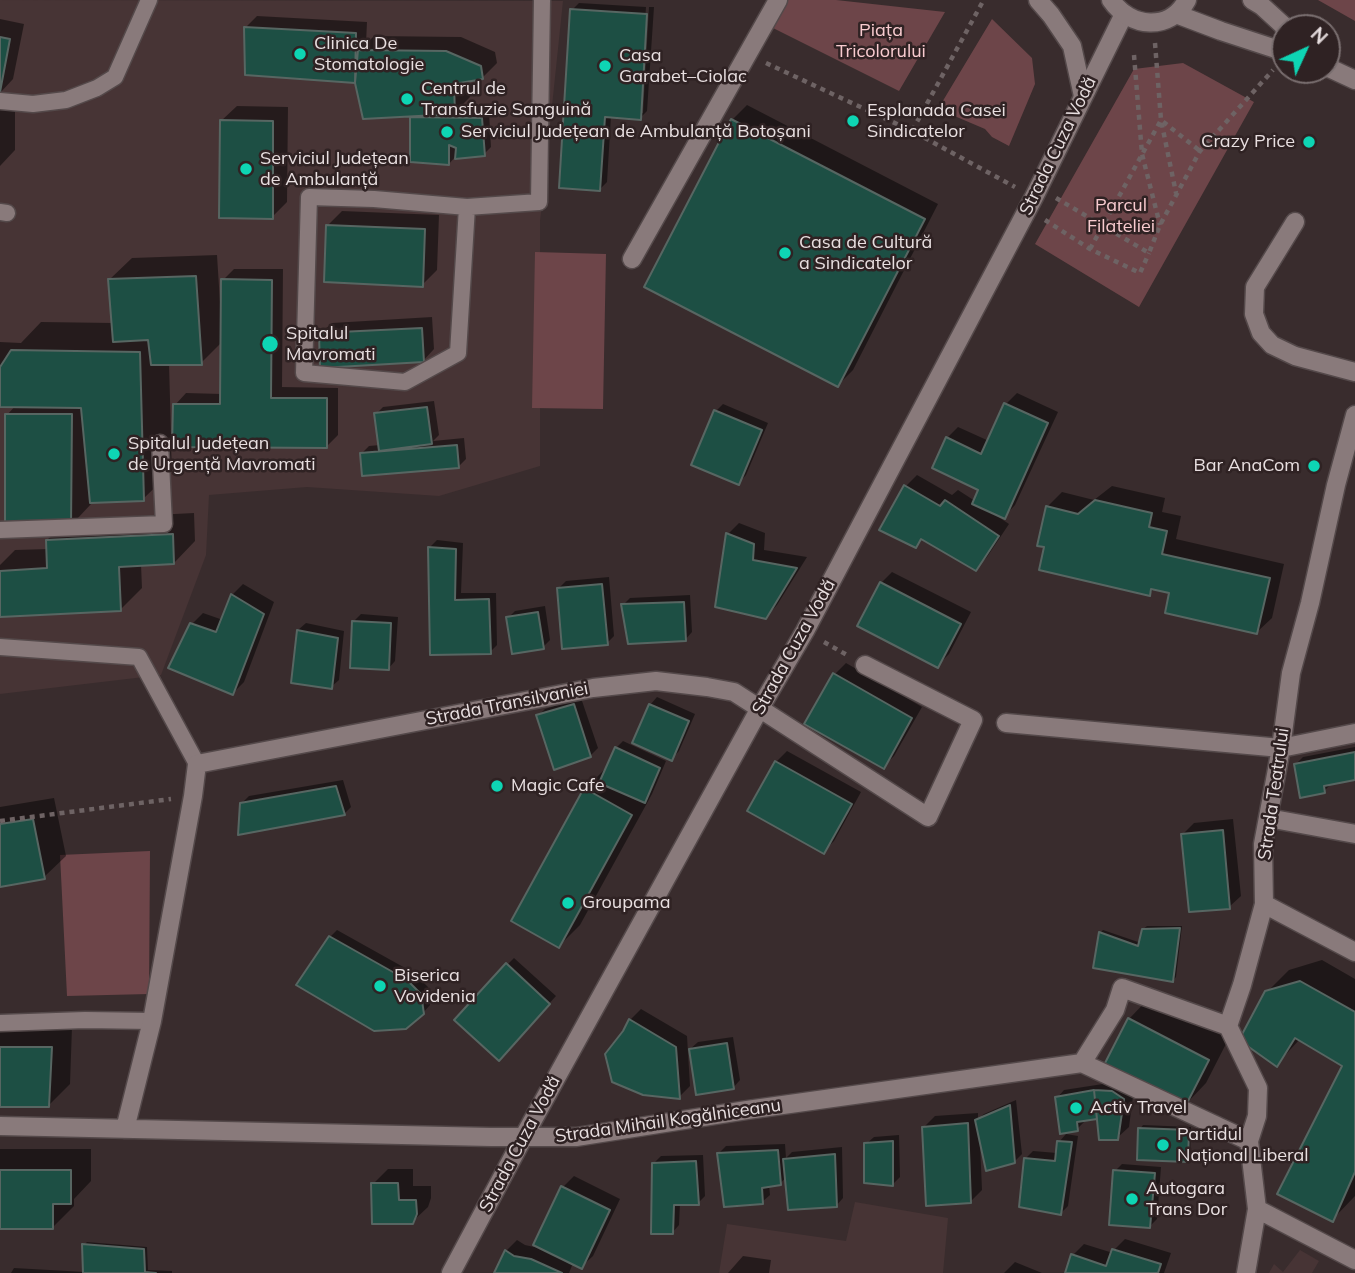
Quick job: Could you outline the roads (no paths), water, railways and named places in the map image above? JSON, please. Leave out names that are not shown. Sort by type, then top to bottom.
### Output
[{"type":"street","points":[[632,259],[778,0]]},
{"type":"street","points":[[1038,0],[1072,46],[1083,96]]},
{"type":"street","points":[[1111,0],[1124,15],[1136,21],[1150,23],[1164,20],[1182,7],[1221,31],[1271,53]]},
{"type":"street","points":[[1252,0],[1271,14]]},
{"type":"street","name":"Strada Cuza Vodă","points":[[451,1273],[760,708],[805,631],[1034,197],[1124,15]]},
{"type":"street","points":[[1295,222],[1255,287],[1254,314],[1261,333],[1272,345],[1295,356],[1355,372]]},
{"type":"street","name":"Strada Teatrului","points":[[1227,1026],[1242,985],[1264,904],[1263,844],[1281,748],[1291,673],[1355,415]]},
{"type":"street","name":"Strada Transilvaniei","points":[[197,764],[593,688],[656,681],[734,692],[928,817],[973,720],[865,665]]},
{"type":"street","points":[[1006,723],[1281,748],[1355,733]]},
{"type":"street","points":[[125,1129],[152,1021],[197,764]]},
{"type":"street","points":[[1268,818],[1355,834]]},
{"type":"street","points":[[1264,904],[1355,952]]},
{"type":"street","points":[[1246,1273],[1257,1209],[1249,1141],[1257,1116],[1258,1088],[1227,1026],[1122,988],[1115,1010],[1082,1063],[1249,1141]]},
{"type":"street","name":"Strada Mihail Kogălniceanu","points":[[0,1126],[576,1137],[1082,1063]]},
{"type":"street","points":[[1257,1209],[1355,1260]]},
{"type":"lane","points":[[0,101],[33,104],[66,100],[97,88],[115,76],[149,0]]},
{"type":"lane","points":[[467,207],[458,354],[405,382],[304,373],[309,197],[374,199],[467,207],[539,202],[542,0]]},
{"type":"lane","points":[[0,530],[164,524],[160,443]]},
{"type":"lane","points":[[0,647],[139,657],[197,764]]},
{"type":"lane","points":[[0,1023],[152,1021]]},
{"type":"place","name":"Clinica De Stomatologie","points":[[300,54]]},
{"type":"place","name":"Casa Garabet–Ciolac","points":[[605,66]]},
{"type":"place","name":"Centrul de Transfuzie Sanguină","points":[[407,99]]},
{"type":"place","name":"Esplanada Casei Sindicatelor","points":[[853,121]]},
{"type":"place","name":"Serviciul Județean de Ambulanță Botoșani","points":[[447,132]]},
{"type":"place","name":"Crazy Price","points":[[1309,142]]},
{"type":"place","name":"Serviciul Județean de Ambulanță","points":[[246,169]]},
{"type":"place","name":"Casa de Cultură a Sindicatelor","points":[[785,253]]},
{"type":"place","name":"Spitalul Mavromati","points":[[270,344]]},
{"type":"place","name":"Spitalul Județean de Urgență Mavromati","points":[[114,454]]},
{"type":"place","name":"Bar AnaCom","points":[[1314,466]]},
{"type":"place","name":"Magic Cafe","points":[[497,786]]},
{"type":"place","name":"Groupama","points":[[568,903]]},
{"type":"place","name":"Biserica Vovidenia","points":[[380,986]]},
{"type":"place","name":"Activ Travel","points":[[1076,1108]]},
{"type":"place","name":"Partidul Național Liberal","points":[[1163,1145]]},
{"type":"place","name":"Autogara Trans Dor","points":[[1132,1199]]},
{"type":"park label","name":"Piața Tricolorului","points":[[881,41]]},
{"type":"park label","name":"Parcul Filateliei","points":[[1121,216]]}]
